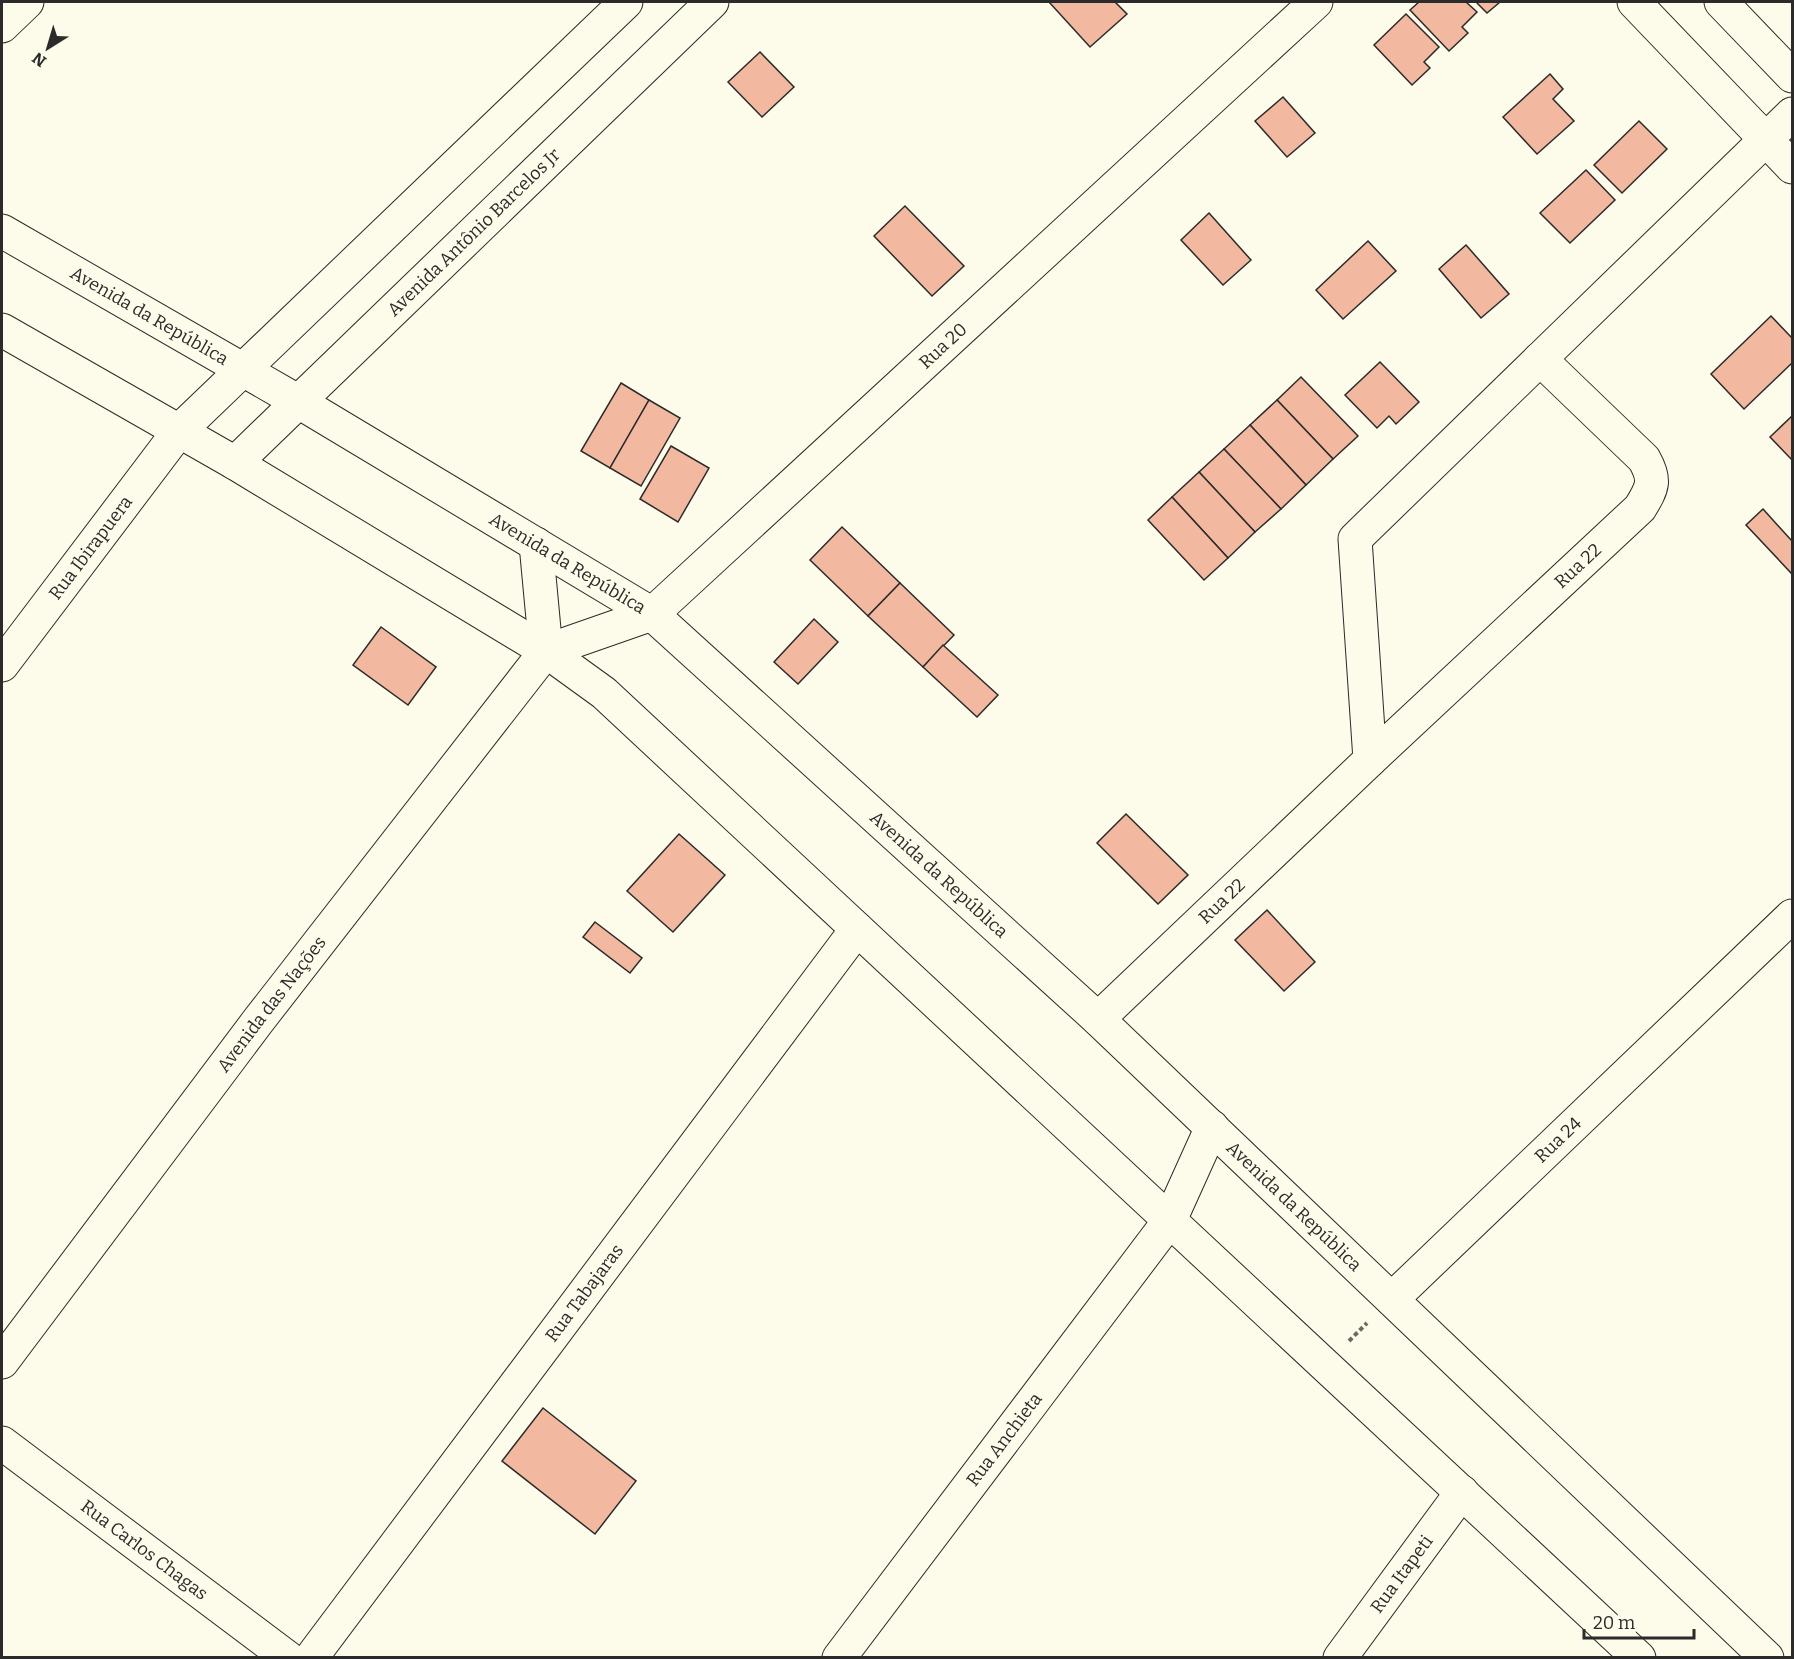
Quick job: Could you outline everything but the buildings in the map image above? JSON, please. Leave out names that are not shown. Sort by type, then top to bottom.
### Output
[{"type":"street","points":[[2,26],[27,2]]},
{"type":"street","points":[[179,431],[626,2]]},
{"type":"street","name":"Avenida Antônio Barcelos Jr","points":[[235,463],[711,2]]},
{"type":"street","name":"Rua 20","points":[[546,651],[652,614],[1316,2]]},
{"type":"street","points":[[1634,2],[1792,167]]},
{"type":"street","points":[[1721,2],[1792,76]]},
{"type":"street","points":[[1370,759],[1354,539],[1792,114]]},
{"type":"street","name":"Avenida da República","points":[[2,231],[243,369],[652,614],[1098,1019],[1767,1658]]},
{"type":"street","points":[[2,330],[235,463],[546,651],[604,693],[1640,1658]]},
{"type":"street","name":"Rua 22","points":[[1098,1019],[1370,759],[1640,508],[1651,490],[1652,474],[1644,459],[1540,359]]},
{"type":"street","name":"Rua Ibirapuera","points":[[2,665],[179,431]]},
{"type":"street","points":[[536,544],[546,651]]},
{"type":"street","name":"Avenida das Nações","points":[[2,1362],[258,1022],[546,651]]},
{"type":"street","name":"Rua 24","points":[[1392,1299],[1792,916]]},
{"type":"street","name":"Rua Tabajaras","points":[[311,1658],[857,929]]},
{"type":"street","name":"Rua Anchieta","points":[[839,1658],[1170,1220],[1212,1127]]},
{"type":"street","name":"Rua Carlos Chagas","points":[[2,1443],[288,1658]]},
{"type":"street","name":"Rua Itapeti","points":[[1340,1658],[1462,1492]]},
{"type":"path","points":[[1325,1365],[1392,1299]]}]
